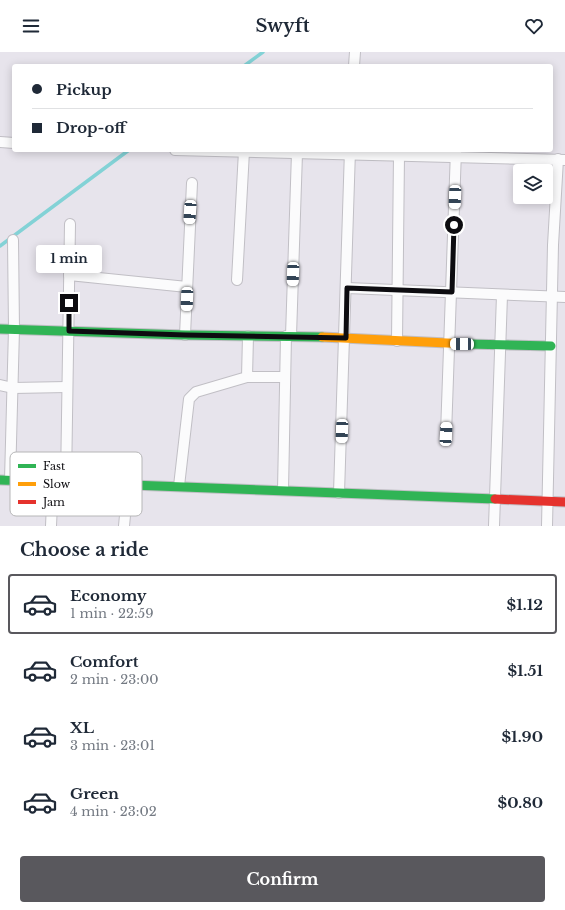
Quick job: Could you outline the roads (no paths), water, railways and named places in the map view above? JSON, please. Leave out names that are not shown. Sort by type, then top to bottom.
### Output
[{"type":"street","points":[[354,64],[355,52]]},
{"type":"street","points":[[0,142],[12,143]]},
{"type":"street","points":[[237,280],[244,152]]},
{"type":"street","points":[[270,152],[350,152],[399,155],[456,153],[561,159],[552,297],[547,526]]},
{"type":"street","points":[[339,493],[346,338],[350,152]]},
{"type":"street","points":[[283,490],[285,376],[289,336],[297,153]]},
{"type":"street","points":[[446,434],[456,153]]},
{"type":"street","points":[[397,341],[399,155]]},
{"type":"street","points":[[185,335],[192,182]]},
{"type":"street","points":[[66,452],[70,224]]},
{"type":"street","points":[[5,480],[13,388],[13,240]]},
{"type":"street","points":[[69,275],[187,287]]},
{"type":"street","points":[[347,288],[565,297]]},
{"type":"street","points":[[494,526],[499,345],[502,294]]},
{"type":"street","points":[[0,329],[185,335],[289,336],[450,344],[551,346]]},
{"type":"street","points":[[247,377],[248,336]]},
{"type":"street","points":[[178,486],[189,399],[192,395],[247,377],[285,376]]},
{"type":"street","points":[[0,385],[13,388],[67,387]]},
{"type":"street","points":[[142,485],[565,502]]},
{"type":"street","points":[[50,526],[51,516]]},
{"type":"street","points":[[124,526],[125,516]]},
{"type":"waterway","points":[[247,64],[263,52]]},
{"type":"waterway","points":[[0,246],[126,152]]}]
